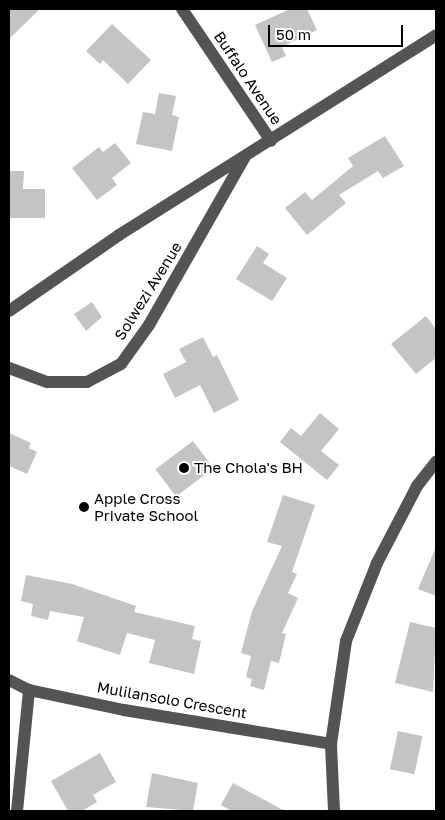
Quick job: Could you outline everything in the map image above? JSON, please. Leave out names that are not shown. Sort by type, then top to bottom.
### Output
[{"type":"street","name":"Buffalo Avenue","points":[[182,9],[270,140]]},
{"type":"street","name":"Solwezi Avenue","points":[[9,311],[119,235],[436,35]]},
{"type":"street","name":"Solwezi Avenue","points":[[9,368],[47,382],[87,382],[121,364],[149,325],[245,156]]},
{"type":"street","points":[[334,811],[331,744],[346,641],[377,563],[417,486],[436,462]]},
{"type":"street","name":"Mulilansolo Crescent","points":[[9,680],[29,690],[331,744]]},
{"type":"street","points":[[17,811],[29,690]]},
{"type":"building","points":[[9,9],[40,9],[9,39]]},
{"type":"building","points":[[290,9],[307,9],[317,30],[282,47],[286,56],[272,62],[255,25]]},
{"type":"building","points":[[112,24],[151,60],[128,84],[103,60],[100,64],[86,51]]},
{"type":"building","points":[[159,93],[176,96],[172,115],[179,117],[172,151],[136,144],[143,112],[155,114]]},
{"type":"building","points":[[385,136],[404,166],[383,178],[378,171],[339,195],[346,203],[307,235],[285,208],[305,192],[312,200],[353,166],[348,158]]},
{"type":"building","points":[[115,143],[131,163],[112,178],[117,185],[97,200],[72,168],[99,147],[103,152]]},
{"type":"building","points":[[9,171],[24,171],[23,189],[45,189],[45,218],[9,218]]},
{"type":"building","points":[[257,246],[269,254],[263,263],[287,278],[272,301],[236,279]]},
{"type":"building","points":[[92,302],[102,317],[86,331],[74,314]]},
{"type":"building","points":[[426,316],[436,329],[436,358],[416,374],[391,344]]},
{"type":"building","points":[[203,337],[213,357],[217,355],[239,400],[214,413],[200,385],[175,398],[163,374],[186,362],[179,349]]},
{"type":"building","points":[[320,413],[339,429],[321,451],[339,465],[327,480],[280,442],[291,428],[301,436]]},
{"type":"building","points":[[9,433],[31,443],[29,448],[37,452],[27,474],[9,466]]},
{"type":"building","name":"The Chola's BH","points":[[193,441],[213,468],[176,496],[155,469]]},
{"type":"building","points":[[283,495],[315,505],[292,572],[297,574],[288,593],[298,598],[282,633],[286,634],[279,663],[271,661],[264,690],[250,686],[252,679],[246,677],[251,656],[241,653],[252,611],[282,546],[267,542]]},
{"type":"building","points":[[436,547],[436,596],[418,589]]},
{"type":"building","points":[[26,575],[72,584],[136,606],[134,612],[195,626],[192,639],[201,641],[194,674],[149,663],[155,640],[127,633],[120,655],[77,641],[84,617],[50,611],[48,620],[31,616],[33,604],[21,601]]},
{"type":"building","points":[[410,622],[436,628],[433,692],[395,683]]},
{"type":"building","points":[[398,731],[422,736],[414,774],[390,769]]},
{"type":"building","points":[[100,753],[116,782],[93,795],[97,802],[82,811],[68,811],[51,781]]},
{"type":"building","points":[[152,773],[198,783],[193,811],[146,807]]},
{"type":"building","points":[[233,783],[285,811],[232,811],[221,805]]},
{"type":"place","name":"The Chola's BH","points":[[184,468]]},
{"type":"place","name":"Apple Cross Private School","points":[[84,507]]}]
